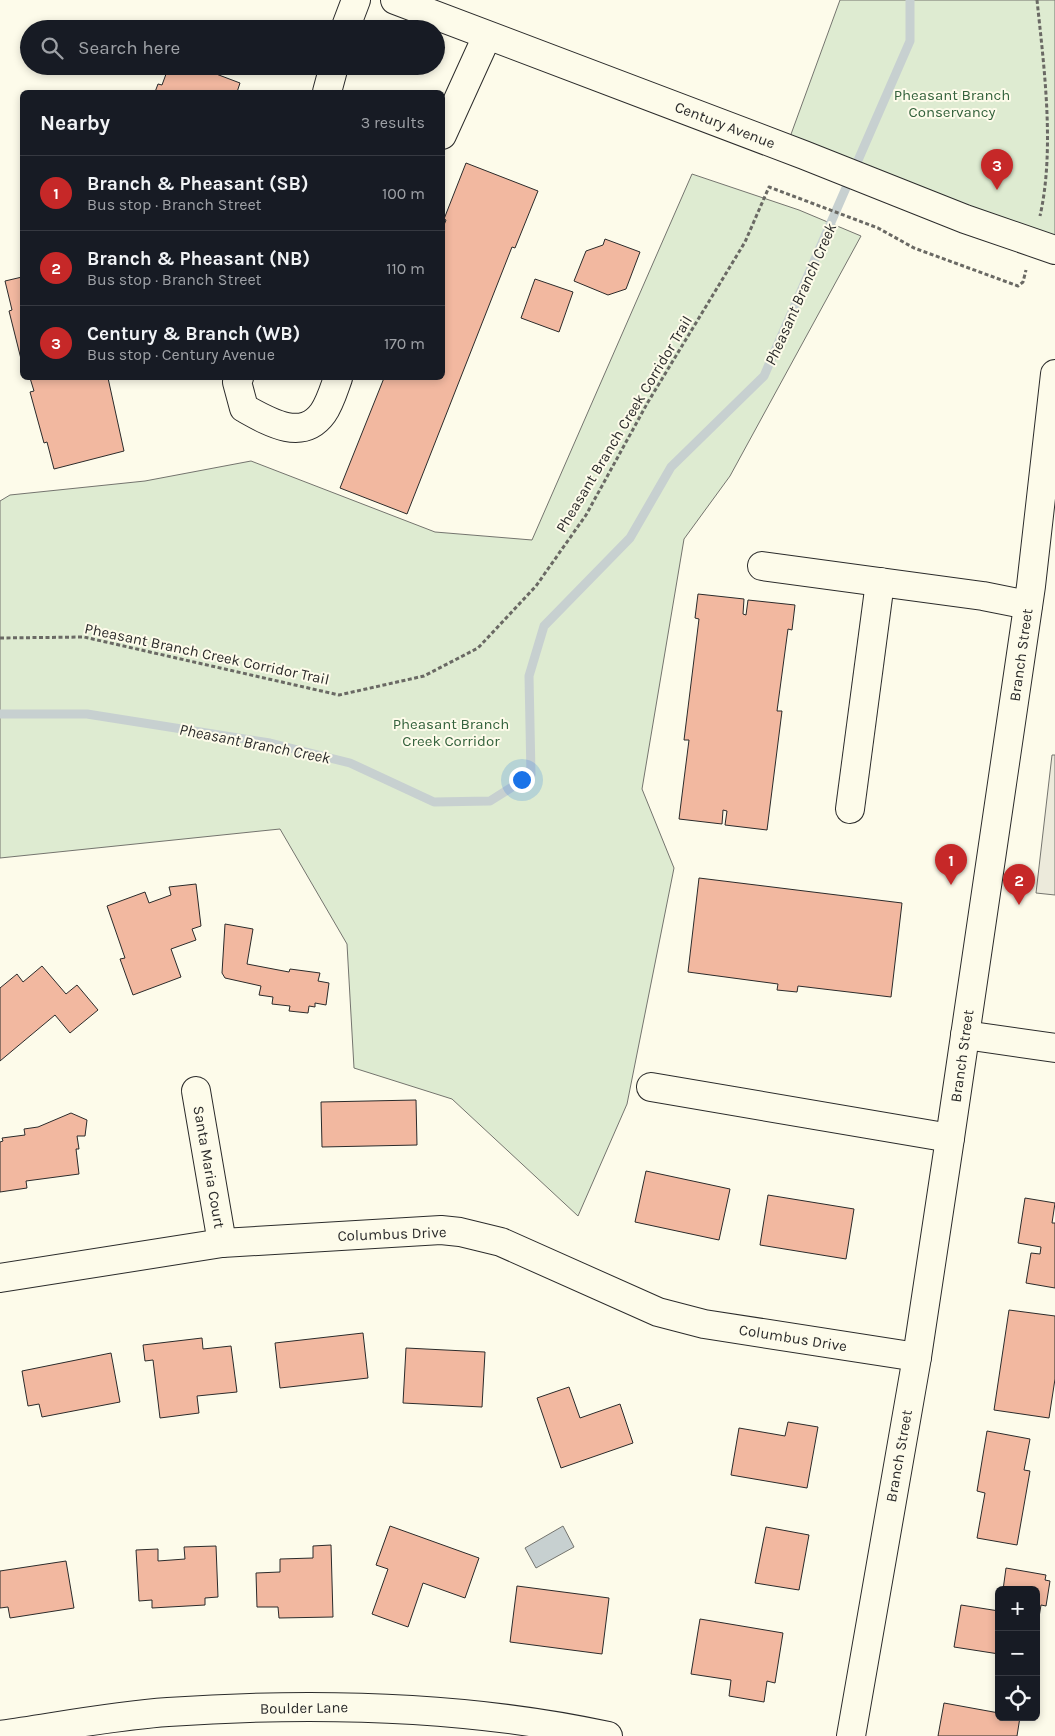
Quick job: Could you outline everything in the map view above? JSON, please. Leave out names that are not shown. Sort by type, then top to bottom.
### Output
[{"type":"street","points":[[348,20],[356,0]]},
{"type":"street","name":"Century Avenue","points":[[395,0],[890,188],[965,219],[1055,250]]},
{"type":"street","points":[[445,128],[487,36]]},
{"type":"street","points":[[328,90],[332,75]]},
{"type":"street","name":"Branch Street","points":[[851,1736],[917,1357],[950,1138],[1050,451],[1055,374]]},
{"type":"street","points":[[238,380],[244,408],[269,422],[296,429],[314,423],[324,411],[337,380]]},
{"type":"street","points":[[762,566],[1028,605]]},
{"type":"street","points":[[850,809],[880,582]]},
{"type":"street","points":[[965,1035],[1055,1048]]},
{"type":"street","points":[[651,1087],[950,1138]]},
{"type":"street","name":"Santa Maria Court","points":[[196,1091],[222,1243]]},
{"type":"street","name":"Columbus Drive","points":[[0,1278],[222,1243],[441,1230],[460,1232],[501,1242],[658,1312],[704,1324],[917,1357]]},
{"type":"street","name":"Boulder Lane","points":[[0,1735],[167,1712],[328,1706],[508,1718],[608,1736]]},
{"type":"path","points":[[1037,0],[1048,101],[1048,155],[1043,202]]},
{"type":"path","points":[[1048,101],[1055,101]]},
{"type":"path","name":"Pheasant Branch Creek Corridor Trail","points":[[0,638],[84,636],[339,694],[424,676],[478,648],[536,586],[586,516],[648,402],[745,242],[769,187],[878,228],[914,248],[1018,286],[1023,282]]},
{"type":"green space","name":"Pheasant Branch Conservancy","points":[[840,0],[1055,0],[1055,250],[786,148]]},
{"type":"green space","name":"Pheasant Branch Creek Corridor","points":[[692,174],[799,210],[861,236],[730,476],[684,539],[642,789],[674,868],[627,1104],[578,1216],[452,1099],[354,1068],[347,944],[280,829],[0,858],[0,501],[10,495],[145,481],[251,461],[435,532],[532,540]]},
{"type":"shaded area","points":[[1052,755],[1055,755],[1055,895],[1036,893]]},
{"type":"shaded area","points":[[563,1526],[574,1547],[536,1568],[525,1548]]},
{"type":"building","points":[[166,75],[219,75],[240,83],[238,90],[156,90],[158,84],[162,85]]},
{"type":"building","points":[[466,163],[538,191],[515,248],[512,247],[407,514],[340,488],[383,380],[445,380],[445,216]]},
{"type":"building","points":[[605,239],[640,252],[626,289],[608,295],[574,281],[586,251],[603,245]]},
{"type":"building","points":[[20,277],[20,355],[9,311],[12,310],[5,281]]},
{"type":"building","points":[[535,279],[573,292],[559,332],[521,318]]},
{"type":"building","points":[[31,380],[108,380],[124,451],[54,469],[47,442],[44,443],[30,392],[34,391]]},
{"type":"building","points":[[698,594],[744,599],[743,614],[746,615],[748,600],[795,605],[792,630],[788,629],[777,711],[782,711],[767,830],[725,825],[727,811],[723,810],[722,824],[679,819],[689,740],[684,740],[699,619],[695,618]]},
{"type":"building","points":[[699,878],[902,903],[891,997],[798,986],[797,992],[777,990],[778,984],[688,972]]},
{"type":"building","points":[[196,884],[201,926],[192,929],[196,940],[171,949],[181,977],[133,995],[120,959],[125,958],[107,906],[145,892],[149,903],[171,895],[169,887]]},
{"type":"building","points":[[225,924],[253,929],[247,964],[289,972],[290,969],[320,973],[318,981],[329,983],[326,1005],[315,1003],[315,1007],[309,1006],[308,1013],[289,1011],[290,1006],[272,1004],[273,997],[259,995],[261,986],[225,978],[222,973]]},
{"type":"building","points":[[42,966],[66,994],[77,985],[98,1010],[70,1033],[55,1015],[0,1061],[0,988],[17,974],[23,982]]},
{"type":"building","points":[[416,1100],[417,1145],[322,1147],[321,1102]]},
{"type":"building","points":[[71,1113],[87,1120],[85,1136],[77,1136],[79,1149],[76,1149],[79,1174],[26,1181],[27,1188],[0,1192],[0,1142],[3,1141],[2,1138],[25,1135],[24,1129],[38,1127]]},
{"type":"building","points":[[646,1171],[730,1189],[719,1240],[635,1222]]},
{"type":"building","points":[[768,1195],[854,1209],[846,1259],[760,1245]]},
{"type":"building","points":[[1025,1198],[1055,1203],[1052,1223],[1055,1223],[1055,1288],[1026,1283],[1031,1253],[1040,1254],[1041,1247],[1018,1243]]},
{"type":"building","points":[[1009,1310],[1055,1316],[1055,1379],[1049,1418],[994,1410]]},
{"type":"building","points":[[363,1333],[368,1378],[280,1388],[275,1343]]},
{"type":"building","points":[[202,1338],[203,1349],[231,1346],[237,1392],[197,1396],[199,1413],[160,1418],[153,1360],[145,1361],[143,1345]]},
{"type":"building","points":[[406,1348],[485,1352],[482,1407],[403,1403]]},
{"type":"building","points":[[111,1353],[120,1402],[42,1417],[39,1404],[28,1406],[22,1371]]},
{"type":"building","points":[[569,1387],[580,1418],[620,1404],[633,1443],[561,1468],[537,1398]]},
{"type":"building","points":[[788,1422],[818,1427],[807,1488],[731,1475],[739,1428],[785,1436]]},
{"type":"building","points":[[987,1431],[1030,1439],[1024,1470],[1030,1471],[1017,1545],[977,1538],[985,1493],[977,1491]]},
{"type":"building","points":[[390,1526],[479,1558],[465,1598],[423,1583],[408,1627],[372,1614],[388,1569],[376,1565]]},
{"type":"building","points":[[766,1527],[809,1535],[799,1590],[755,1583]]},
{"type":"building","points":[[331,1545],[333,1617],[279,1618],[278,1607],[257,1607],[256,1573],[280,1572],[280,1559],[313,1558],[313,1546]]},
{"type":"building","points":[[216,1546],[218,1597],[205,1598],[205,1605],[152,1608],[152,1600],[139,1601],[136,1550],[158,1549],[158,1561],[185,1559],[184,1547]]},
{"type":"building","points":[[66,1561],[74,1608],[10,1618],[8,1607],[0,1608],[0,1571]]},
{"type":"building","points":[[1006,1568],[1046,1575],[1045,1580],[1050,1581],[1046,1606],[1041,1605],[1040,1611],[1040,1586],[1004,1586]]},
{"type":"building","points":[[517,1586],[609,1598],[602,1654],[510,1642]]},
{"type":"building","points":[[961,1605],[995,1610],[995,1653],[954,1647]]},
{"type":"building","points":[[700,1619],[783,1633],[775,1683],[767,1681],[764,1702],[729,1696],[731,1680],[691,1674]]},
{"type":"building","points":[[944,1703],[995,1712],[995,1721],[1019,1721],[1017,1736],[938,1736]]},
{"type":"waterway","name":"Pheasant Branch Creek","points":[[0,714],[87,714],[270,743],[350,763],[434,802],[490,801],[531,775],[529,676],[544,626],[630,538],[671,467],[764,376],[910,41],[910,0]]},
{"type":"place","name":"Century & Branch (WB)","points":[[997,190]]},
{"type":"place","name":"Branch & Pheasant (SB)","points":[[951,885]]},
{"type":"place","name":"Branch & Pheasant (NB)","points":[[1019,905]]}]
